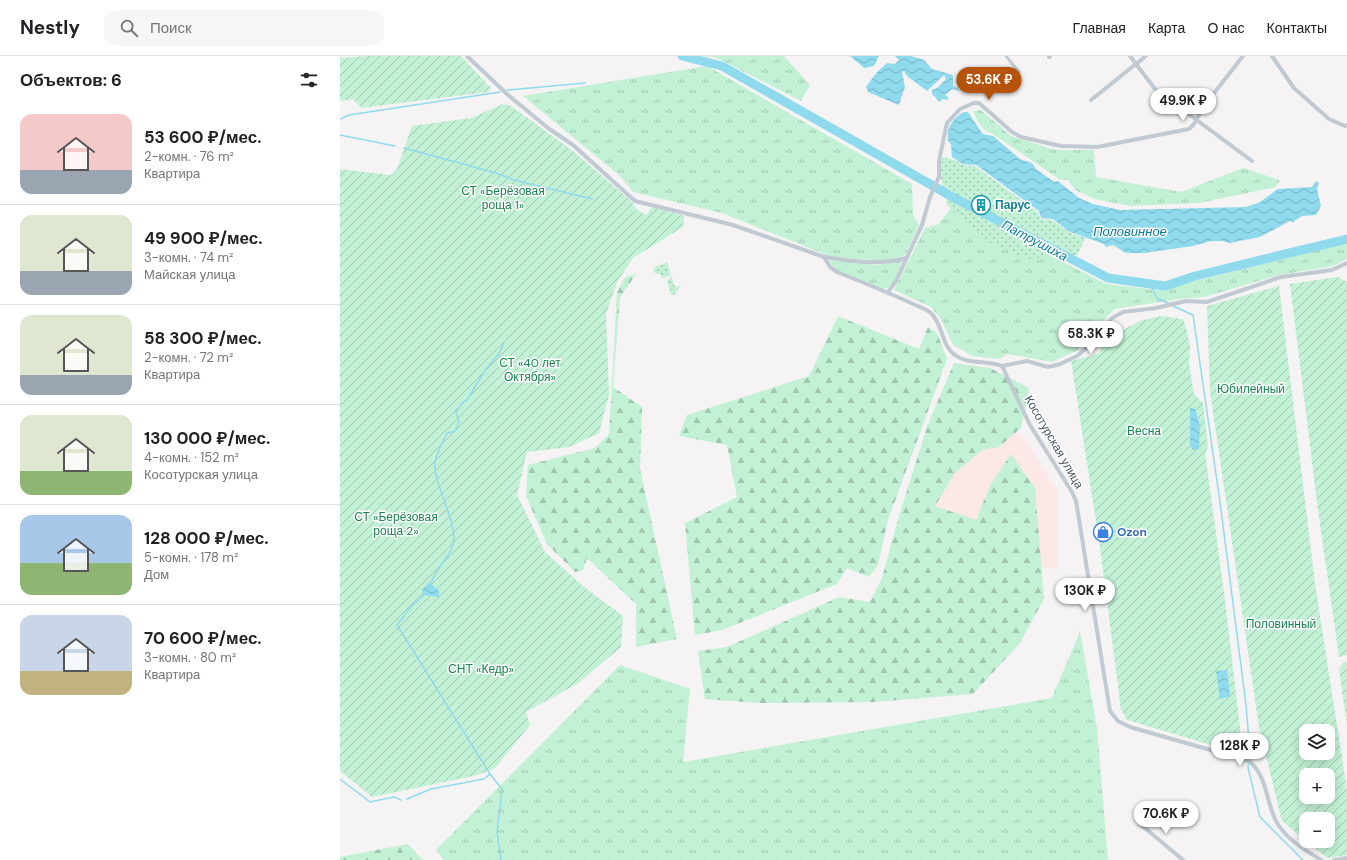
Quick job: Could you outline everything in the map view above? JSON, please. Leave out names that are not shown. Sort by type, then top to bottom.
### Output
[{"type":"street","points":[[467,56],[507,94],[548,128],[573,145],[635,201],[733,224],[824,257],[874,264],[887,263],[907,258]]},
{"type":"street","points":[[1006,56],[1020,72]]},
{"type":"street","points":[[1130,56],[1155,89],[1252,161]]},
{"type":"street","points":[[1091,100],[1146,56]]},
{"type":"street","points":[[888,292],[907,258],[922,225],[937,181],[947,123],[950,117],[960,109],[974,103],[979,104],[1012,132],[1021,137],[1061,146],[1097,147],[1189,128],[1196,120],[1204,106],[1243,56]]},
{"type":"street","points":[[1272,56],[1294,88],[1330,119],[1344,126],[1347,125]]},
{"type":"street","points":[[824,257],[830,267],[838,272],[888,292],[930,312],[938,322],[947,346],[955,355],[972,362],[992,362],[1002,366],[1027,361],[1048,367],[1060,364],[1077,356],[1089,346],[1112,318],[1123,312],[1186,301],[1207,302],[1281,276],[1332,270],[1347,263]]},
{"type":"street","name":"Косотурская улица","points":[[1002,366],[1030,426],[1072,492],[1076,501],[1110,711],[1118,721],[1154,734],[1249,761],[1260,773],[1275,819],[1280,827],[1303,848],[1321,860]]},
{"type":"street","points":[[1139,822],[1176,858],[1183,860]]},
{"type":"street","points":[[1334,860],[1347,858]]},
{"type":"shaded area","points":[[1002,425],[1025,438],[1057,491],[1058,569],[1039,566],[931,508],[953,458]]},
{"type":"green space","points":[[340,56],[342,58],[368,56],[461,56],[491,88],[488,92],[361,108],[353,99],[340,101]]},
{"type":"green space","points":[[699,56],[784,56],[810,85],[801,101],[715,57]]},
{"type":"green space","points":[[707,66],[912,184],[913,214],[919,225],[906,254],[894,260],[878,261],[829,256],[722,213],[633,192],[619,175],[523,96]]},
{"type":"green space","points":[[503,104],[511,106],[573,151],[632,202],[636,209],[647,215],[652,207],[684,216],[683,227],[633,258],[617,282],[606,314],[609,395],[599,433],[569,447],[527,452],[517,495],[545,552],[584,587],[623,616],[621,647],[577,684],[526,712],[530,725],[495,768],[478,775],[372,797],[340,771],[340,169],[391,175],[397,169],[412,126],[471,118]]},
{"type":"green space","points":[[981,110],[1011,136],[1055,150],[1094,150],[1096,177],[1181,192],[1243,168],[1280,180],[1276,187],[1199,203],[1130,206],[1095,199],[1075,190],[1068,180],[1060,180],[993,134],[986,131],[978,122],[973,111]]},
{"type":"green space","points":[[942,157],[955,160],[963,165],[975,166],[1038,212],[1040,219],[1052,220],[1068,232],[1086,238],[1077,255],[1026,259],[988,240],[947,205],[940,174]]},
{"type":"green space","points":[[953,205],[1106,284],[1158,290],[1347,243],[1347,259],[1333,266],[1279,275],[1204,297],[1179,299],[1114,309],[1078,350],[1052,362],[1007,354],[1000,359],[972,356],[953,345],[941,319],[931,307],[894,290],[925,228],[939,224]]},
{"type":"green space","points":[[833,260],[876,265],[902,261],[891,285],[884,289],[836,270],[829,261]]},
{"type":"green space","points":[[667,262],[670,271],[669,276],[662,278],[661,275],[653,272],[655,267]]},
{"type":"green space","points":[[636,274],[620,298],[613,387],[642,407],[640,469],[677,639],[636,647],[636,604],[587,558],[583,570],[575,572],[547,544],[526,496],[528,465],[595,448],[609,434],[617,293],[625,277]]},
{"type":"green space","points":[[671,275],[675,287],[681,285],[674,295],[671,294],[667,282]]},
{"type":"green space","points":[[1338,277],[1347,282],[1347,655],[1339,657],[1318,510],[1290,284]]},
{"type":"green space","points":[[1279,286],[1315,584],[1347,790],[1347,855],[1327,858],[1315,848],[1335,848],[1335,812],[1299,812],[1299,835],[1282,821],[1259,727],[1210,391],[1207,306]]},
{"type":"green space","points":[[838,316],[919,349],[928,327],[937,333],[947,359],[888,520],[878,565],[869,577],[847,568],[837,584],[722,630],[695,635],[685,523],[737,497],[727,445],[679,436],[687,415],[809,376]]},
{"type":"green space","name":"Весна","points":[[1161,316],[1183,319],[1190,347],[1189,364],[1194,394],[1203,403],[1208,447],[1205,453],[1225,600],[1241,737],[1238,753],[1127,720],[1121,709],[1099,540],[1071,361],[1098,354],[1110,337],[1140,321]]},
{"type":"green space","points":[[954,363],[990,368],[1029,388],[1021,428],[999,447],[982,450],[955,473],[935,506],[976,520],[990,485],[1011,454],[1035,488],[1044,599],[1020,643],[973,694],[873,702],[758,703],[705,699],[698,651],[727,647],[839,597],[870,602],[882,578],[898,519],[928,424]]},
{"type":"green space","points":[[1080,631],[1097,728],[1108,860],[444,860],[436,850],[620,665],[690,689],[683,762],[1052,698]]},
{"type":"green space","points":[[1344,662],[1347,662],[1347,726],[1339,669]]},
{"type":"green space","points":[[408,844],[423,860],[340,860],[340,857]]},
{"type":"water","points":[[850,56],[879,56],[874,66],[864,68]]},
{"type":"water","points":[[895,56],[911,56],[924,60],[932,69],[953,75],[953,86],[958,88],[959,91],[952,89],[945,95],[948,97],[948,100],[942,99],[940,102],[932,94],[932,90],[937,88],[946,79],[944,75],[927,91],[907,76],[904,71],[902,72],[905,87],[899,105],[868,92],[866,87],[877,72],[887,63],[895,64],[899,60]]},
{"type":"water","name":"Половинное","points":[[964,112],[968,112],[983,134],[993,136],[1020,159],[1032,163],[1036,169],[1054,182],[1058,181],[1079,198],[1093,204],[1120,210],[1246,207],[1260,202],[1278,189],[1312,187],[1316,181],[1319,183],[1317,189],[1321,206],[1316,215],[1302,216],[1293,222],[1290,221],[1260,237],[1229,243],[1223,241],[1211,241],[1193,246],[1144,253],[1126,253],[1113,245],[1106,247],[1104,244],[1068,231],[1053,219],[1041,218],[1039,211],[976,165],[963,164],[952,157],[951,144],[948,141],[949,127],[957,117]]},
{"type":"water","points":[[1190,408],[1195,409],[1200,425],[1199,449],[1193,450],[1190,445]]},
{"type":"water","points":[[429,582],[439,591],[439,597],[423,595],[422,590]]},
{"type":"water","points":[[1227,670],[1230,696],[1220,699],[1216,671]]},
{"type":"waterway","name":"Патрушиха","points":[[682,56],[722,66],[949,195],[1108,278],[1165,286],[1195,276],[1347,239]]},
{"type":"waterway","points":[[507,90],[585,83]]},
{"type":"waterway","points":[[340,119],[349,115],[500,92]]},
{"type":"waterway","points":[[340,135],[395,146]]},
{"type":"waterway","points":[[404,148],[496,173],[514,180],[592,199]]},
{"type":"waterway","points":[[1150,284],[1157,298],[1170,304]]},
{"type":"waterway","points":[[1173,306],[1193,315],[1220,502],[1246,705],[1249,741],[1248,768],[1260,817],[1303,860]]},
{"type":"waterway","points":[[431,584],[436,572],[451,549],[454,536],[453,527],[439,487],[435,469],[436,458],[447,433],[455,431],[459,422],[456,412],[463,402],[467,400],[484,372],[500,352],[504,342]]},
{"type":"waterway","points":[[425,594],[410,608],[397,625],[490,774],[502,789],[497,833],[501,860]]},
{"type":"waterway","points":[[407,799],[431,789],[484,779],[490,774]]},
{"type":"waterway","points":[[340,779],[370,802],[394,797],[401,800]]},
{"type":"place","name":"Парус","points":[[981,205]]},
{"type":"place","name":"Ozon","points":[[1103,532]]},
{"type":"park label","name":"СТ «Берёзовая роща 1»","points":[[503,198]]},
{"type":"park label","name":"СТ «40 лет Октября»","points":[[530,370]]},
{"type":"park label","name":"Юбилейный","points":[[1251,389]]},
{"type":"park label","name":"СТ «Берёзовая роща 2»","points":[[396,524]]},
{"type":"park label","name":"Половинный","points":[[1281,624]]},
{"type":"park label","name":"СНТ «Кедр»","points":[[481,669]]}]
